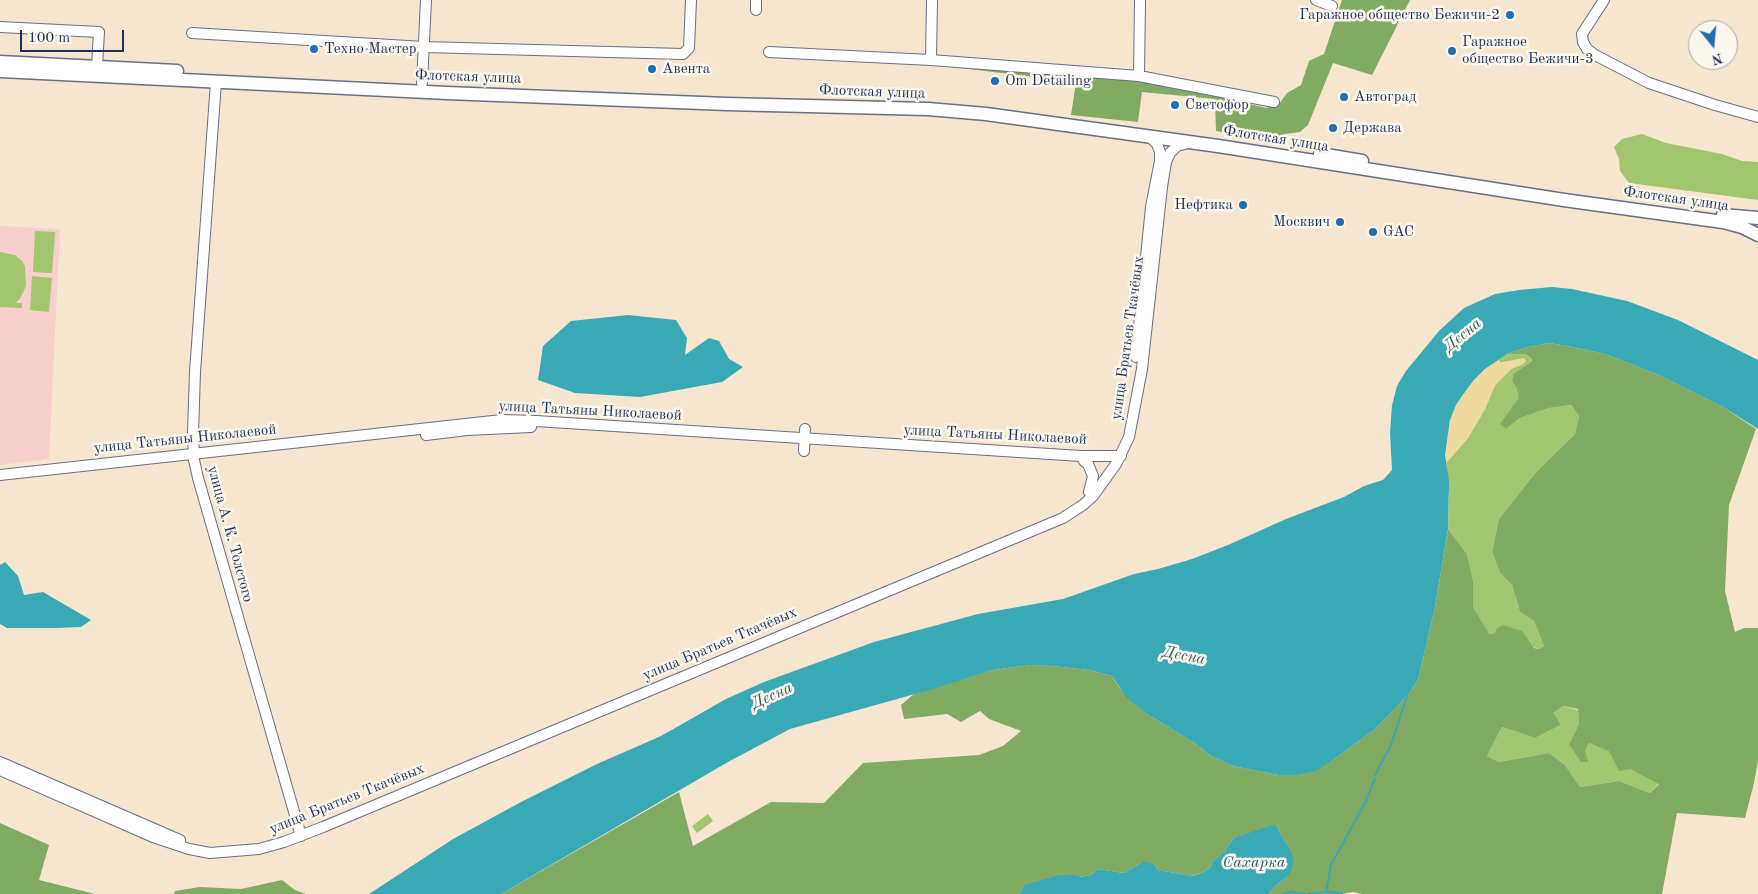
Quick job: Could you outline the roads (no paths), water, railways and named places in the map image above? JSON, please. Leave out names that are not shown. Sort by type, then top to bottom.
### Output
[{"type":"main road","name":"Флотская улица","points":[[0,62],[422,83],[984,106],[1343,157],[1735,221]]},
{"type":"main road","name":"Флотская улица","points":[[0,71],[727,104],[928,109],[986,114],[1564,200],[1723,222],[1735,221]]},
{"type":"main road","points":[[1735,221],[1758,218]]},
{"type":"main road","points":[[1735,221],[1758,235]]},
{"type":"street","points":[[422,83],[426,0]]},
{"type":"street","name":"Флотская улица","points":[[192,33],[424,47],[683,54],[689,48],[691,0]]},
{"type":"street","points":[[931,60],[932,0]]},
{"type":"street","points":[[1139,76],[1140,0]]},
{"type":"street","points":[[1316,0],[1332,6]]},
{"type":"street","points":[[1604,0],[1582,34],[1583,42],[1587,49],[1649,83],[1715,106],[1758,117]]},
{"type":"street","points":[[0,27],[99,32],[97,66]]},
{"type":"street","points":[[769,52],[931,60],[1139,76],[1274,102]]},
{"type":"street","name":"улица А. К. Толстого","points":[[216,82],[195,372],[194,457],[198,478],[300,833]]},
{"type":"street","name":"улица Братьев Ткачёвых","points":[[0,762],[190,844],[210,848],[234,848],[256,844],[300,833],[511,745],[584,712],[1061,514],[1080,501],[1089,492],[1116,457],[1123,435],[1135,369],[1151,207],[1160,161],[1160,152],[1157,144],[1151,138]]},
{"type":"street","name":"улица Братьев Ткачёвых","points":[[0,770],[152,837],[189,849],[210,853],[259,849],[1063,518],[1093,496],[1129,437],[1137,402],[1166,162],[1170,153],[1177,146],[1188,143]]},
{"type":"street","name":"улица Татьяны Николаевой","points":[[0,481],[502,420],[530,420],[1085,458],[1116,457]]},
{"type":"street","points":[[1089,492],[1093,476],[1085,458],[1105,454],[1116,457]]},
{"type":"street","name":"улица Татьяны Николаевой","points":[[0,475],[194,457]]},
{"type":"water","name":"Десна","points":[[1552,287],[1572,289],[1627,301],[1678,320],[1758,360],[1758,429],[1723,407],[1659,375],[1605,354],[1549,343],[1507,354],[1485,369],[1462,396],[1450,420],[1445,455],[1449,481],[1448,529],[1435,607],[1418,680],[1407,696],[1375,729],[1315,771],[1296,775],[1278,775],[1233,766],[1211,756],[1196,744],[1147,714],[1127,698],[1112,676],[1089,670],[1052,666],[1031,665],[1007,668],[989,671],[940,687],[790,729],[728,762],[501,894],[369,894],[453,839],[521,802],[597,764],[661,736],[726,699],[764,682],[874,642],[978,614],[1063,599],[1134,574],[1192,559],[1286,519],[1344,497],[1364,486],[1383,480],[1392,470],[1390,433],[1392,405],[1397,386],[1406,371],[1439,331],[1464,308],[1495,294]]},
{"type":"water","points":[[628,315],[676,320],[687,338],[685,355],[709,338],[719,341],[729,359],[743,367],[722,382],[640,397],[575,393],[538,380],[543,346],[571,321]]},
{"type":"water","points":[[5,562],[18,576],[24,595],[43,592],[91,620],[81,627],[7,628],[0,624],[0,565]]},
{"type":"water","name":"Сахарка","points":[[1272,825],[1277,826],[1290,849],[1294,861],[1292,869],[1286,878],[1268,894],[1019,894],[1025,885],[1060,875],[1077,875],[1080,877],[1091,875],[1098,869],[1124,873],[1141,863],[1147,862],[1154,864],[1158,870],[1192,876],[1210,868],[1213,861],[1225,851],[1234,838]]},
{"type":"waterway","points":[[1375,775],[1391,745],[1407,696]]},
{"type":"waterway","points":[[1326,892],[1331,865],[1365,803],[1375,779]]},
{"type":"waterway","points":[[1284,894],[1290,892],[1305,894]]},
{"type":"waterway","points":[[1308,894],[1342,893]]},
{"type":"place","name":"Гаражное общество Бежичи-2","points":[[1510,15]]},
{"type":"place","name":"Техно Мастер","points":[[314,49]]},
{"type":"place","name":"Гаражное общество Бежичи-3","points":[[1452,51]]},
{"type":"place","name":"Авента","points":[[652,69]]},
{"type":"place","name":"Om Detailing","points":[[995,81]]},
{"type":"place","name":"Автоград","points":[[1344,97]]},
{"type":"place","name":"Светофор","points":[[1175,105]]},
{"type":"place","name":"Держава","points":[[1333,128]]},
{"type":"place","name":"Нефтика","points":[[1243,205]]},
{"type":"place","name":"Москвич","points":[[1340,222]]},
{"type":"place","name":"GAC","points":[[1373,232]]}]
